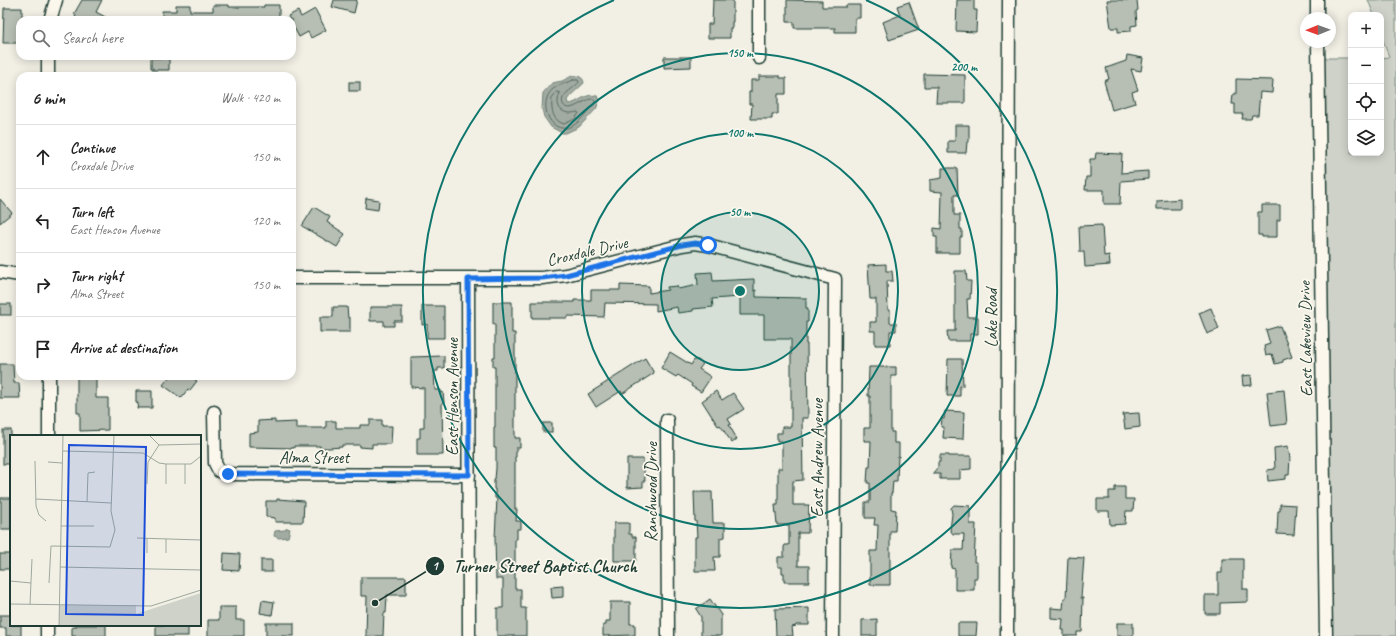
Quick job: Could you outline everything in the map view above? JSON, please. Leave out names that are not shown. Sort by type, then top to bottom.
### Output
[{"type":"street","points":[[51,16],[56,0]]},
{"type":"street","points":[[759,0],[759,58]]},
{"type":"street","name":"Lake Road","points":[[1007,636],[1009,0]]},
{"type":"street","points":[[1317,0],[1317,12]]},
{"type":"street","name":"East Lakeview Drive","points":[[1318,48],[1326,636]]},
{"type":"street","points":[[48,60],[48,72]]},
{"type":"street","name":"Croxdale Drive","points":[[296,278],[542,278],[566,275],[695,243],[708,245],[835,279]]},
{"type":"street","points":[[0,272],[16,274]]},
{"type":"street","name":"East Henson Avenue","points":[[468,279],[469,636]]},
{"type":"street","name":"East Andrew Avenue","points":[[833,636],[835,279]]},
{"type":"street","points":[[49,380],[49,435]]},
{"type":"street","name":"Alma Street","points":[[214,412],[215,463],[219,471],[228,474],[469,475]]},
{"type":"street","name":"Ranchwood Drive","points":[[667,420],[668,636]]},
{"type":"shaded area","points":[[1368,0],[1396,0],[1396,636],[1326,636],[1318,58],[1348,58],[1348,156],[1384,156],[1384,58],[1389,57],[1384,43],[1384,12],[1373,12]]},
{"type":"water","points":[[572,76],[578,76],[584,83],[570,96],[567,100],[568,104],[593,95],[600,99],[596,109],[579,127],[566,133],[562,133],[551,127],[544,117],[542,109],[543,93],[552,83],[562,81]]},
{"type":"water","points":[[287,528],[290,529],[288,537],[279,538],[274,536],[275,531],[285,530]]},
{"type":"building","points":[[82,0],[102,0],[96,12],[104,16],[76,16],[74,14]]},
{"type":"building","points":[[334,0],[357,0],[354,13],[332,7]]},
{"type":"building","points":[[713,0],[733,0],[733,22],[732,28],[730,28],[730,38],[708,38],[708,24],[712,24]]},
{"type":"building","points":[[787,0],[822,1],[822,7],[846,7],[846,5],[860,5],[860,18],[855,18],[855,32],[835,32],[835,28],[794,28],[794,22],[787,22]]},
{"type":"building","points":[[957,0],[974,0],[974,10],[977,10],[976,32],[956,31]]},
{"type":"building","points":[[1107,0],[1137,0],[1137,25],[1131,26],[1131,31],[1118,32],[1118,28],[1111,28]]},
{"type":"building","points":[[909,2],[919,30],[889,40],[883,22],[900,15],[897,6]]},
{"type":"building","points":[[176,5],[190,5],[190,11],[213,11],[213,5],[229,5],[229,7],[264,7],[264,5],[279,5],[279,16],[162,16],[162,11],[176,11]]},
{"type":"building","points":[[4,8],[22,8],[22,16],[16,16],[16,43],[3,43]]},
{"type":"building","points":[[315,9],[326,30],[311,38],[308,32],[299,37],[296,31],[296,16],[288,16],[298,11],[301,17]]},
{"type":"building","points":[[1127,55],[1143,58],[1141,71],[1131,69],[1138,90],[1132,92],[1135,103],[1112,110],[1104,81],[1109,79],[1106,68],[1126,61]]},
{"type":"building","points":[[664,57],[691,57],[691,67],[664,68]]},
{"type":"building","points":[[151,60],[169,60],[169,70],[153,70],[153,68],[151,68]]},
{"type":"building","points":[[924,74],[965,75],[965,103],[936,103],[937,87],[924,87]]},
{"type":"building","points":[[759,76],[780,76],[780,78],[786,78],[786,94],[778,94],[778,114],[772,114],[772,119],[751,119],[752,104],[749,104],[749,92],[751,92],[751,80],[759,80]]},
{"type":"building","points":[[1236,79],[1273,80],[1272,93],[1260,92],[1258,115],[1252,115],[1251,119],[1242,119],[1243,114],[1235,114],[1235,104],[1232,104],[1233,94],[1236,94]]},
{"type":"building","points":[[349,82],[360,82],[360,91],[349,91]]},
{"type":"building","points":[[955,125],[969,125],[969,142],[967,142],[966,153],[948,153],[948,141],[955,141]]},
{"type":"building","points":[[1096,153],[1122,154],[1121,173],[1148,171],[1148,179],[1121,181],[1120,204],[1104,204],[1104,190],[1085,190],[1086,177],[1090,177],[1090,159],[1095,159]]},
{"type":"building","points":[[942,168],[957,168],[958,195],[954,195],[954,215],[960,215],[960,229],[962,229],[962,237],[960,237],[960,253],[937,253],[937,237],[934,237],[934,228],[941,229],[942,192],[930,191],[930,180],[942,178]]},
{"type":"building","points":[[366,198],[379,200],[378,210],[365,208]]},
{"type":"building","points":[[0,199],[12,213],[0,223]]},
{"type":"building","points":[[1181,199],[1181,209],[1157,209],[1157,201]]},
{"type":"building","points":[[1262,205],[1280,205],[1280,220],[1277,220],[1277,237],[1262,237],[1262,235],[1258,235],[1258,212],[1262,212]]},
{"type":"building","points":[[314,207],[330,217],[327,222],[345,234],[337,247],[302,226]]},
{"type":"building","points":[[1102,225],[1104,256],[1109,255],[1110,265],[1085,267],[1084,252],[1080,252],[1079,226]]},
{"type":"building","points":[[886,264],[886,271],[892,271],[893,281],[887,281],[888,310],[890,310],[890,323],[896,323],[896,331],[890,331],[890,345],[875,345],[875,331],[870,331],[870,322],[876,322],[876,299],[870,299],[868,265]]},
{"type":"building","points":[[955,271],[966,271],[967,281],[971,281],[970,299],[967,299],[968,317],[978,317],[978,334],[970,334],[970,341],[948,341],[947,331],[955,331]]},
{"type":"building","points":[[712,272],[713,281],[754,279],[754,291],[756,290],[756,297],[806,298],[806,308],[808,308],[808,322],[806,322],[806,344],[808,418],[802,418],[803,480],[793,481],[793,505],[809,505],[808,533],[798,533],[798,566],[809,566],[809,582],[784,582],[782,567],[778,567],[778,557],[784,557],[784,547],[785,545],[789,545],[789,525],[777,525],[775,505],[778,505],[778,468],[782,468],[782,441],[777,441],[777,433],[782,433],[782,427],[791,427],[791,339],[764,339],[764,315],[740,315],[740,297],[712,299],[713,307],[693,309],[693,311],[678,313],[677,307],[656,311],[656,304],[605,303],[604,317],[567,316],[567,318],[532,318],[532,302],[574,302],[574,300],[591,300],[591,290],[620,290],[620,285],[649,286],[649,293],[668,290],[667,287],[677,286],[678,289],[698,285],[697,273]]},
{"type":"building","points":[[493,302],[512,302],[512,333],[515,333],[515,438],[520,438],[520,448],[516,448],[515,457],[515,509],[517,509],[516,521],[521,521],[521,529],[517,529],[517,539],[515,539],[515,589],[521,589],[521,608],[526,608],[526,636],[497,636],[497,608],[503,608],[503,579],[496,579],[495,538],[497,498],[495,498],[494,489],[496,448],[494,448],[495,367],[493,367],[493,357],[495,357],[495,324],[493,324]]},
{"type":"building","points":[[0,304],[11,304],[11,315],[0,315]]},
{"type":"building","points":[[422,306],[444,306],[444,338],[427,338],[427,324],[422,325]]},
{"type":"building","points":[[333,307],[347,307],[348,318],[350,318],[350,332],[320,332],[320,317],[333,317]]},
{"type":"building","points":[[370,307],[402,307],[402,321],[394,321],[394,326],[384,326],[384,321],[370,321]]},
{"type":"building","points":[[1211,308],[1219,329],[1207,334],[1199,313]]},
{"type":"building","points":[[1280,326],[1292,357],[1275,364],[1272,354],[1266,356],[1264,346],[1270,344],[1266,330]]},
{"type":"building","points":[[670,352],[691,365],[694,360],[698,360],[703,364],[699,369],[711,377],[701,392],[678,375],[676,377],[661,368]]},
{"type":"building","points":[[444,356],[444,368],[438,368],[438,371],[434,371],[435,390],[441,390],[441,393],[443,392],[443,455],[417,455],[417,438],[420,438],[420,428],[424,428],[424,388],[411,387],[411,357]]},
{"type":"building","points":[[645,358],[654,373],[622,394],[621,391],[596,407],[588,394]]},
{"type":"building","points":[[948,359],[962,359],[963,386],[960,386],[960,396],[947,396]]},
{"type":"building","points":[[0,364],[13,364],[14,383],[19,383],[20,398],[0,398]]},
{"type":"building","points":[[869,367],[896,367],[896,376],[891,376],[891,432],[894,432],[894,443],[899,443],[899,457],[898,456],[897,481],[893,481],[891,493],[891,509],[896,510],[895,531],[890,531],[890,585],[870,585],[870,551],[877,551],[878,525],[874,525],[875,518],[865,518],[865,502],[870,502],[870,483],[867,483],[868,467],[870,467],[871,441],[864,441],[864,428],[870,428],[870,396],[868,396]]},
{"type":"building","points":[[1251,375],[1252,385],[1243,386],[1242,376]]},
{"type":"building","points":[[77,380],[96,380],[96,398],[108,398],[108,430],[80,431],[80,413],[77,413]]},
{"type":"building","points":[[167,380],[197,381],[181,398],[163,385]]},
{"type":"building","points":[[1284,390],[1287,424],[1271,426],[1267,392]]},
{"type":"building","points":[[136,391],[152,391],[152,408],[137,408],[138,402],[136,402]]},
{"type":"building","points":[[716,391],[722,400],[733,393],[744,409],[728,419],[731,424],[729,425],[737,439],[732,443],[720,425],[718,426],[702,401]]},
{"type":"building","points":[[945,411],[964,412],[963,439],[943,438],[944,427],[941,427],[942,418],[944,419]]},
{"type":"building","points":[[1139,413],[1140,427],[1125,429],[1123,414]]},
{"type":"building","points":[[275,420],[275,423],[296,422],[296,428],[326,428],[326,421],[336,421],[336,428],[360,428],[360,425],[370,425],[370,420],[382,420],[382,426],[392,426],[391,444],[372,444],[372,448],[360,447],[360,445],[342,445],[342,447],[329,448],[320,448],[320,446],[294,446],[294,448],[249,447],[249,433],[258,432],[258,421]]},
{"type":"building","points":[[543,423],[552,423],[552,432],[543,432]]},
{"type":"building","points":[[3,430],[11,430],[10,464],[3,464]]},
{"type":"building","points":[[1288,446],[1290,458],[1289,475],[1286,475],[1286,479],[1268,481],[1267,470],[1275,469],[1274,448]]},
{"type":"building","points":[[940,455],[971,456],[971,469],[960,470],[960,479],[940,479],[940,474],[932,474],[938,467]]},
{"type":"building","points":[[627,459],[643,459],[645,481],[643,481],[643,487],[627,488]]},
{"type":"building","points":[[1115,487],[1125,487],[1125,499],[1134,499],[1133,511],[1126,511],[1125,524],[1110,525],[1109,511],[1097,511],[1097,499],[1109,499],[1109,491],[1115,491]]},
{"type":"building","points":[[694,492],[712,492],[713,523],[725,523],[725,537],[720,538],[720,557],[714,557],[715,571],[695,571],[695,537],[697,537]]},
{"type":"building","points":[[1,498],[10,498],[10,529],[1,529]]},
{"type":"building","points":[[277,499],[304,501],[303,522],[275,522],[275,518],[266,517],[266,501],[277,501]]},
{"type":"building","points":[[1280,504],[1296,505],[1294,535],[1277,534],[1278,511],[1280,511]]},
{"type":"building","points":[[954,505],[970,506],[970,524],[976,524],[974,562],[977,562],[977,578],[974,578],[974,590],[955,590],[955,569],[951,568],[952,550],[963,550],[964,534],[953,534],[950,530],[952,514],[951,508]]},
{"type":"building","points":[[614,523],[629,523],[629,534],[632,534],[632,537],[636,537],[636,561],[614,561]]},
{"type":"building","points":[[224,553],[240,554],[239,571],[223,570]]},
{"type":"building","points":[[0,554],[10,554],[10,569],[0,569]]},
{"type":"building","points":[[1068,557],[1084,558],[1081,598],[1083,598],[1082,632],[1077,632],[1077,636],[1064,636],[1064,630],[1062,630],[1063,619],[1051,618],[1051,608],[1063,609],[1064,598],[1066,598]]},
{"type":"building","points":[[1222,559],[1243,559],[1243,589],[1248,589],[1248,602],[1220,603],[1220,614],[1205,614],[1205,595],[1218,595],[1218,573],[1222,573]]},
{"type":"building","points":[[261,560],[272,560],[272,572],[261,572]]},
{"type":"building","points":[[361,577],[406,577],[406,595],[387,595],[386,613],[384,613],[383,636],[366,636],[367,596],[361,596]]},
{"type":"building","points":[[563,586],[563,597],[552,598],[551,587]]},
{"type":"building","points":[[710,599],[721,615],[721,636],[701,636],[701,617],[696,609]]},
{"type":"building","points":[[262,600],[274,602],[272,615],[260,613]]},
{"type":"building","points":[[610,602],[630,602],[630,624],[635,624],[635,635],[603,636],[603,625],[606,625],[606,621],[610,621]]},
{"type":"building","points":[[219,607],[236,607],[236,620],[244,620],[244,636],[208,636],[208,620],[219,620]]},
{"type":"building","points":[[809,608],[809,625],[796,625],[792,627],[793,636],[776,636],[775,609]]},
{"type":"building","points":[[0,615],[10,615],[10,626],[21,626],[21,636],[6,636],[6,628],[0,628]]},
{"type":"building","points":[[877,619],[877,636],[862,636],[862,620]]},
{"type":"building","points":[[266,623],[294,623],[294,636],[266,636]]},
{"type":"building","points":[[958,623],[977,623],[976,636],[958,636]]},
{"type":"building","points":[[1117,623],[1133,623],[1133,636],[1117,636]]},
{"type":"building","points":[[106,626],[106,636],[72,636],[72,627]]},
{"type":"building","points":[[156,626],[188,626],[188,636],[156,636]]},
{"type":"place","name":"Turner Street Baptist Church","points":[[375,603]]},
{"type":"route","points":[[228,474],[469,475],[468,279],[542,278],[566,275],[682,245],[695,243],[708,245]]}]
